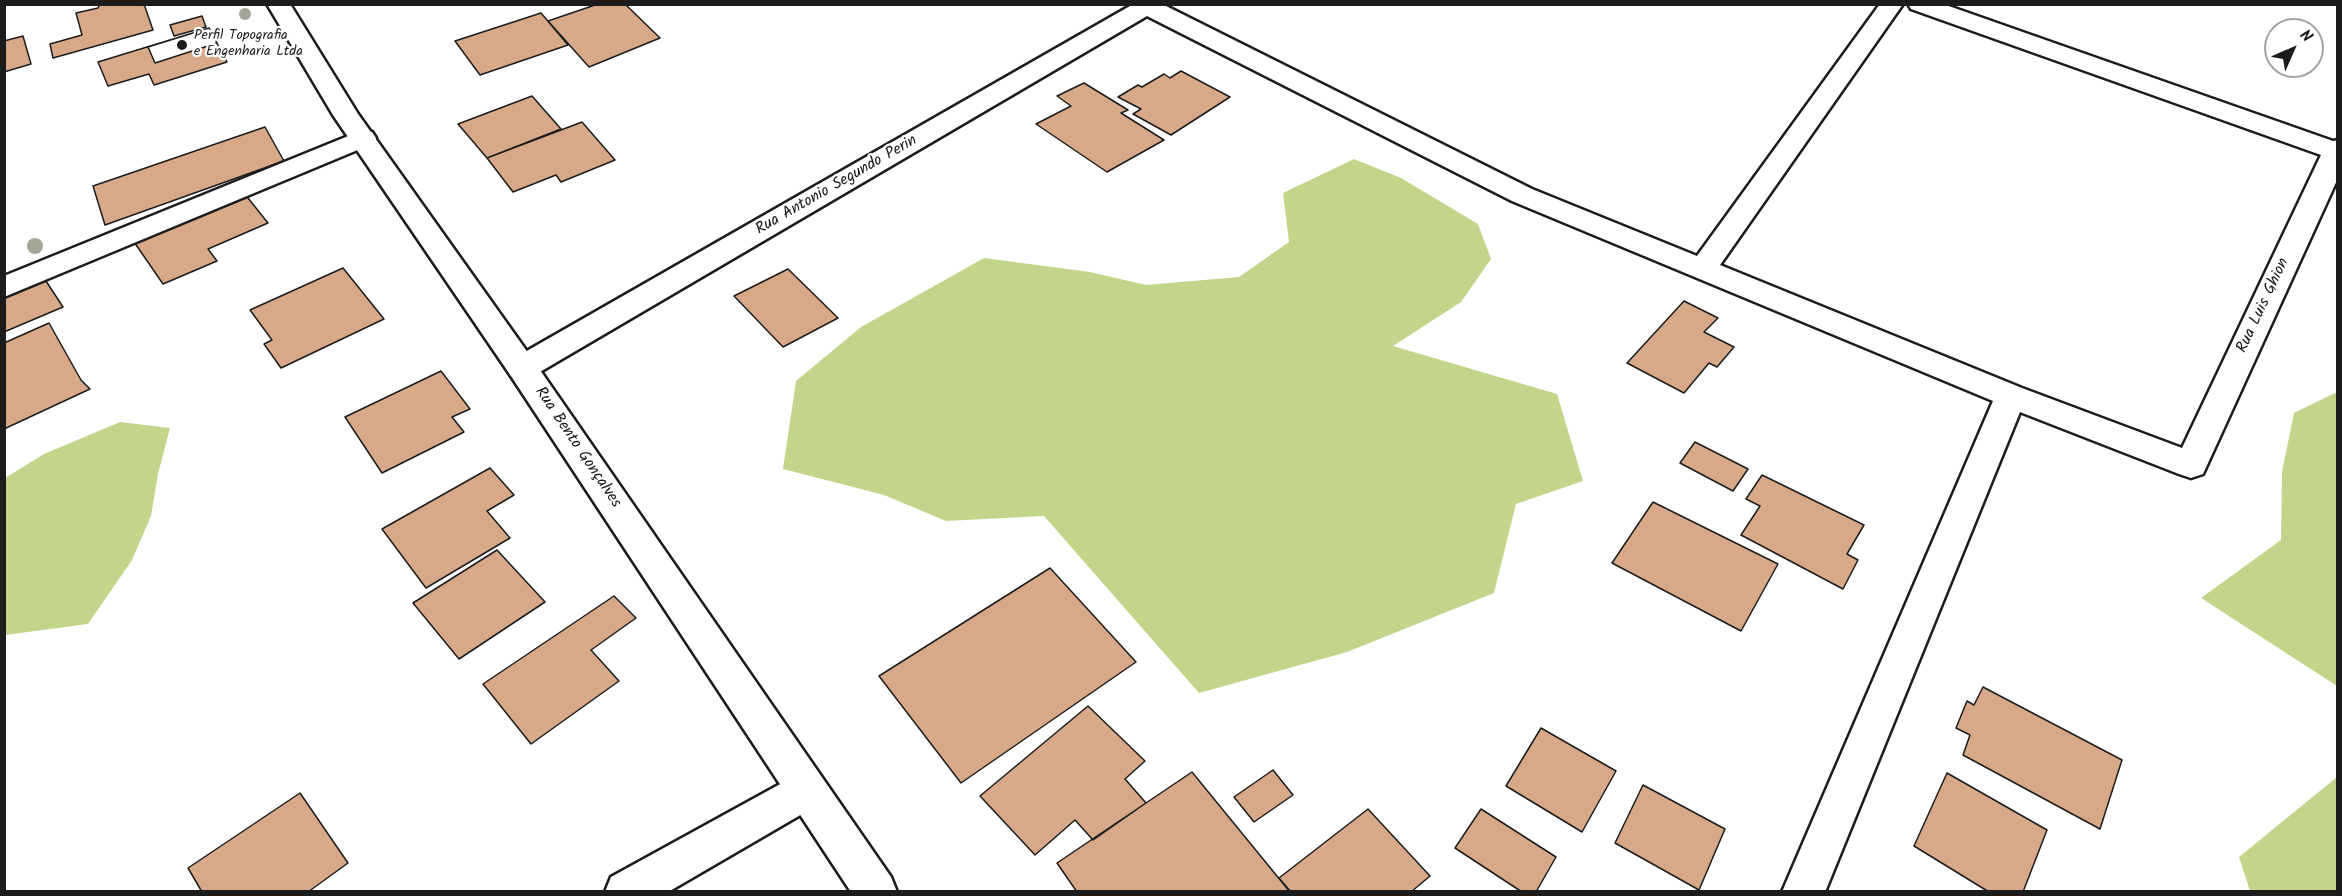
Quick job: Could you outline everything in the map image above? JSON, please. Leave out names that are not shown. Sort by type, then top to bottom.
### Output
[{"type":"street","name":"Rua Bento Gonçalves","points":[[278,4],[363,138],[522,368],[876,891]]},
{"type":"street","points":[[1703,269],[1892,4]]},
{"type":"street","points":[[1919,4],[2337,150]]},
{"type":"street","points":[[1146,5],[1522,195],[2011,396],[1803,891]]},
{"type":"street","name":"Rua Antonio Segundo Perin","points":[[522,368],[1146,5]]},
{"type":"street","points":[[4,287],[363,138]]},
{"type":"street","name":"Rua Luis Ghion","points":[[2011,396],[2191,465],[2337,150]]},
{"type":"street","points":[[626,891],[807,789]]},
{"type":"green space","points":[[1354,159],[1401,178],[1478,224],[1491,259],[1461,302],[1393,346],[1557,394],[1583,481],[1516,504],[1494,593],[1347,652],[1199,693],[1044,516],[946,521],[884,495],[783,469],[796,381],[861,327],[984,258],[1090,272],[1146,285],[1239,277],[1289,242],[1283,193]]},
{"type":"green space","points":[[2337,392],[2337,686],[2201,598],[2281,540],[2282,472],[2294,413]]},
{"type":"green space","points":[[120,422],[170,428],[158,474],[151,516],[132,560],[88,624],[5,635],[5,478],[44,454]]},
{"type":"green space","points":[[2337,777],[2337,891],[2250,891],[2239,857]]},
{"type":"building","points":[[100,4],[144,4],[153,30],[53,58],[50,44],[82,35],[76,13],[98,8]]},
{"type":"building","points":[[598,4],[625,4],[660,38],[589,67],[548,21]]},
{"type":"building","points":[[541,13],[568,45],[480,75],[455,41]]},
{"type":"building","points":[[202,16],[206,27],[174,36],[170,25]]},
{"type":"building","points":[[209,28],[227,62],[154,85],[149,74],[108,86],[98,62]]},
{"type":"building","name":"Perfil Topografia e Engenharia Ltda","points":[[209,28],[217,43],[155,63],[148,47]]},
{"type":"building","points":[[23,36],[31,64],[4,72],[4,41]]},
{"type":"building","points":[[1181,71],[1230,97],[1171,135],[1133,114],[1141,109],[1118,97],[1164,74],[1170,78]]},
{"type":"building","points":[[1084,83],[1128,110],[1121,113],[1164,140],[1107,172],[1036,124],[1071,106],[1057,96]]},
{"type":"building","points":[[532,96],[561,129],[487,158],[458,124]]},
{"type":"building","points":[[582,122],[615,160],[561,182],[556,175],[513,192],[487,158]]},
{"type":"building","points":[[265,127],[284,161],[105,225],[93,186]]},
{"type":"building","points":[[244,193],[268,223],[208,249],[217,261],[163,284],[132,239]]},
{"type":"building","points":[[343,268],[384,319],[281,368],[264,344],[272,340],[250,310]]},
{"type":"building","points":[[788,269],[838,318],[783,347],[734,296]]},
{"type":"building","points":[[44,278],[63,307],[4,332],[4,295]]},
{"type":"building","points":[[1684,301],[1718,318],[1704,332],[1734,347],[1717,367],[1709,363],[1684,393],[1627,363]]},
{"type":"building","points":[[49,323],[81,380],[90,389],[4,429],[4,343]]},
{"type":"building","points":[[441,371],[470,409],[452,417],[464,432],[382,473],[345,417]]},
{"type":"building","points":[[1695,442],[1748,469],[1733,491],[1680,463]]},
{"type":"building","points":[[490,468],[514,495],[487,511],[510,538],[426,588],[382,529]]},
{"type":"building","points":[[1762,475],[1864,525],[1847,554],[1858,560],[1843,589],[1741,535],[1760,506],[1746,499]]},
{"type":"building","points":[[1653,502],[1778,564],[1741,631],[1612,563]]},
{"type":"building","points":[[497,550],[545,602],[459,659],[413,603]]},
{"type":"building","points":[[1050,568],[1136,662],[961,783],[879,676]]},
{"type":"building","points":[[614,596],[636,618],[591,650],[619,681],[531,744],[483,684]]},
{"type":"building","points":[[1983,687],[2122,760],[2100,829],[1963,755],[1970,735],[1956,728],[1967,701],[1974,705]]},
{"type":"building","points":[[1088,706],[1145,761],[1125,779],[1146,803],[1093,840],[1075,820],[1035,855],[980,796]]},
{"type":"building","points":[[1541,728],[1616,771],[1582,832],[1506,786]]},
{"type":"building","points":[[1273,770],[1293,795],[1254,822],[1234,797]]},
{"type":"building","points":[[1192,772],[1290,892],[1077,892],[1057,863]]},
{"type":"building","points":[[1947,773],[2047,830],[2023,892],[1989,892],[1914,846]]},
{"type":"building","points":[[1643,785],[1725,829],[1699,890],[1615,843]]},
{"type":"building","points":[[300,793],[348,863],[308,892],[202,892],[188,868]]},
{"type":"building","points":[[1368,809],[1430,876],[1411,892],[1291,892],[1279,878]]},
{"type":"building","points":[[1481,809],[1556,857],[1536,892],[1522,892],[1455,848]]},
{"type":"place","name":"Perfil Topografia e Engenharia Ltda","points":[[182,45]]}]
